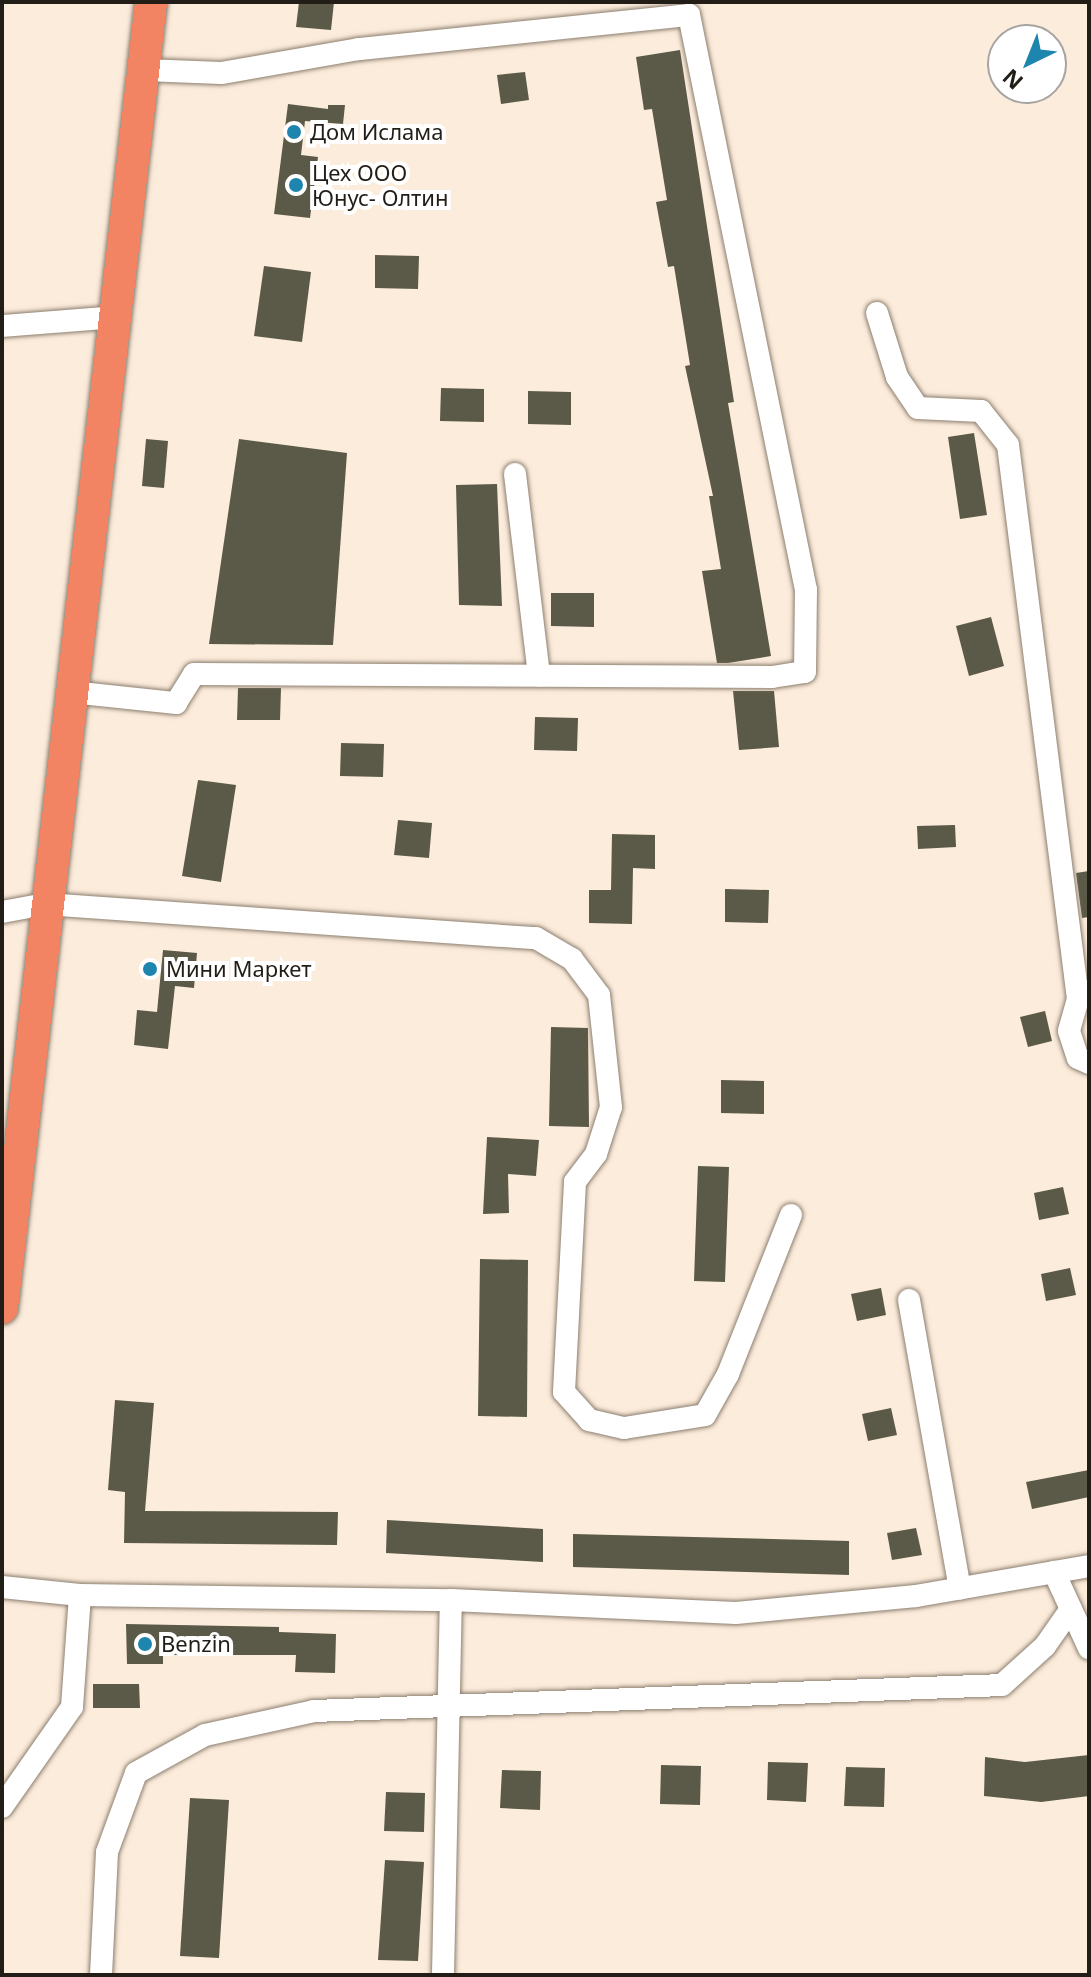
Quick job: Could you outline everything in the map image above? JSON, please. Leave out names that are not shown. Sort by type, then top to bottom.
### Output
[{"type":"highway","points":[[2,1308],[45,904],[151,2]]},
{"type":"street","points":[[71,692],[176,703],[194,674],[772,677],[805,672],[806,590],[689,15],[359,49],[221,73],[144,70]]},
{"type":"street","points":[[877,313],[897,377],[918,408],[981,411],[1008,445],[1083,994],[1069,1031],[1078,1058],[1089,1063]]},
{"type":"street","points":[[2,326],[116,317]]},
{"type":"street","points":[[515,474],[539,676]]},
{"type":"street","points":[[2,912],[45,904],[536,938],[572,959],[599,995],[611,1107],[596,1154],[575,1182],[564,1392],[589,1420],[624,1428],[705,1415],[728,1374],[791,1215]]},
{"type":"street","points":[[1089,1074],[1089,1084]]},
{"type":"street","points":[[909,1300],[960,1589]]},
{"type":"street","points":[[2,1587],[80,1595],[451,1600],[736,1613],[960,1589],[1089,1566]]},
{"type":"street","points":[[1054,1572],[1089,1648]]},
{"type":"street","points":[[2,1807],[72,1707],[80,1595]]},
{"type":"street","points":[[443,1975],[451,1600]]},
{"type":"street","points":[[101,1975],[107,1852],[136,1773],[205,1735],[314,1711],[1002,1685],[1045,1646],[1071,1609]]},
{"type":"building","points":[[299,2],[334,2],[331,30],[296,27]]},
{"type":"building","points":[[680,50],[734,402],[728,403],[771,656],[728,663],[717,663],[702,571],[721,569],[709,496],[713,496],[685,366],[690,365],[674,266],[668,267],[656,202],[667,200],[652,109],[644,110],[636,57]]},
{"type":"building","points":[[525,72],[529,100],[501,104],[497,75]]},
{"type":"building","points":[[288,104],[328,109],[328,105],[345,105],[343,124],[305,121],[301,155],[318,157],[310,218],[274,214]]},
{"type":"building","points":[[375,255],[419,256],[418,289],[375,288]]},
{"type":"building","points":[[264,266],[311,272],[302,342],[254,336]]},
{"type":"building","points":[[441,388],[484,389],[484,422],[440,421]]},
{"type":"building","points":[[528,391],[571,392],[571,425],[528,424]]},
{"type":"building","points":[[974,433],[987,515],[960,519],[948,437]]},
{"type":"building","points":[[146,439],[168,441],[164,488],[142,486]]},
{"type":"building","points":[[239,439],[347,453],[333,645],[209,644]]},
{"type":"building","points":[[497,484],[502,606],[459,605],[456,485]]},
{"type":"building","points":[[551,593],[594,593],[594,627],[551,626]]},
{"type":"building","points":[[991,617],[1004,666],[969,676],[956,626]]},
{"type":"building","points":[[238,688],[281,688],[280,720],[237,720]]},
{"type":"building","points":[[733,691],[774,691],[779,747],[739,750]]},
{"type":"building","points":[[535,717],[578,718],[577,751],[534,750]]},
{"type":"building","points":[[341,743],[384,744],[383,777],[340,776]]},
{"type":"building","points":[[198,780],[236,785],[221,882],[182,876]]},
{"type":"building","points":[[398,820],[432,823],[429,858],[394,855]]},
{"type":"building","points":[[955,825],[956,847],[918,849],[917,826]]},
{"type":"building","points":[[612,834],[655,835],[655,869],[633,868],[632,924],[589,923],[589,890],[611,890]]},
{"type":"building","points":[[1089,871],[1089,917],[1082,918],[1076,873]]},
{"type":"building","points":[[725,889],[769,890],[768,923],[725,922]]},
{"type":"building","points":[[163,950],[197,953],[194,988],[175,986],[168,1049],[134,1045],[137,1010],[157,1012]]},
{"type":"building","points":[[1045,1011],[1052,1041],[1028,1047],[1020,1017]]},
{"type":"building","points":[[551,1027],[588,1028],[589,1127],[549,1126]]},
{"type":"building","points":[[721,1080],[764,1081],[764,1114],[721,1113]]},
{"type":"building","points":[[487,1137],[539,1140],[536,1176],[508,1174],[509,1213],[483,1214]]},
{"type":"building","points":[[698,1166],[729,1167],[725,1282],[694,1281]]},
{"type":"building","points":[[1063,1187],[1069,1214],[1039,1220],[1034,1193]]},
{"type":"building","points":[[480,1259],[528,1260],[527,1417],[478,1416]]},
{"type":"building","points":[[1070,1268],[1076,1295],[1046,1301],[1041,1274]]},
{"type":"building","points":[[881,1288],[886,1315],[857,1321],[851,1294]]},
{"type":"building","points":[[115,1400],[154,1403],[145,1511],[338,1512],[337,1545],[124,1543],[125,1492],[108,1490]]},
{"type":"building","points":[[891,1408],[897,1435],[868,1441],[862,1414]]},
{"type":"building","points":[[1089,1470],[1089,1497],[1032,1509],[1026,1482]]},
{"type":"building","points":[[387,1520],[543,1529],[543,1562],[386,1553]]},
{"type":"building","points":[[916,1528],[922,1555],[892,1560],[887,1533]]},
{"type":"building","points":[[573,1534],[849,1541],[849,1575],[573,1567]]},
{"type":"building","points":[[126,1624],[279,1627],[279,1632],[336,1634],[335,1673],[295,1672],[296,1655],[163,1655],[163,1664],[127,1664]]},
{"type":"building","points":[[93,1684],[139,1684],[140,1708],[93,1708]]},
{"type":"building","points":[[1089,1755],[1089,1796],[1041,1802],[984,1796],[985,1757],[1025,1762]]},
{"type":"building","points":[[768,1762],[808,1763],[806,1802],[767,1800]]},
{"type":"building","points":[[661,1765],[701,1766],[700,1805],[660,1804]]},
{"type":"building","points":[[846,1767],[885,1768],[884,1807],[844,1806]]},
{"type":"building","points":[[502,1770],[541,1771],[540,1810],[500,1808]]},
{"type":"building","points":[[386,1792],[425,1793],[424,1832],[384,1831]]},
{"type":"building","points":[[190,1798],[229,1800],[219,1958],[180,1956]]},
{"type":"building","points":[[385,1860],[424,1862],[418,1961],[378,1960]]},
{"type":"place","name":"Дом Ислама","points":[[294,132]]},
{"type":"place","name":"Цех ООО Юнус- Олтин","points":[[296,185]]},
{"type":"place","name":"Мини Маркет","points":[[150,969]]},
{"type":"place","name":"Benzin","points":[[145,1644]]}]
